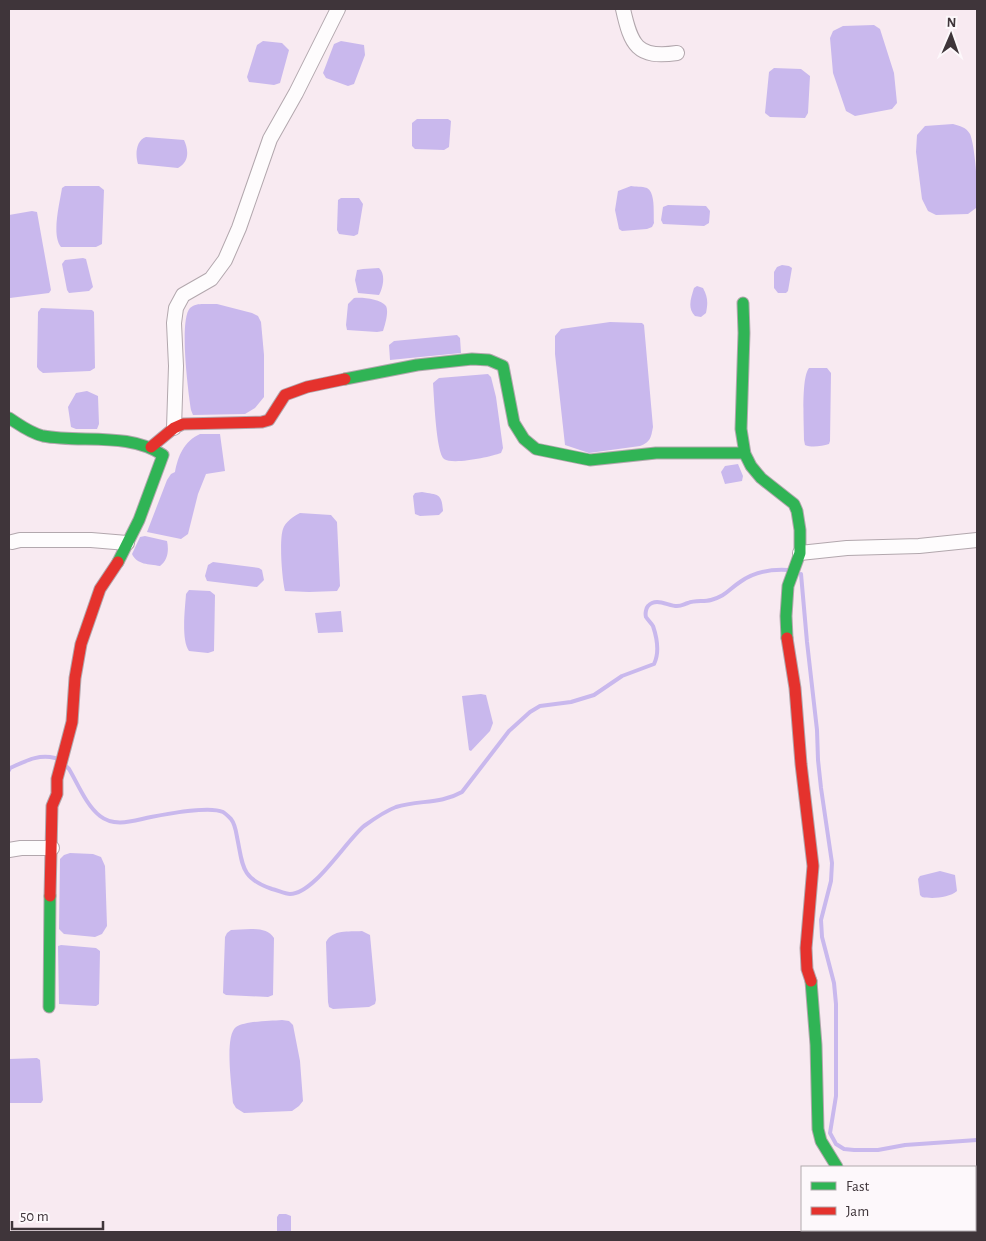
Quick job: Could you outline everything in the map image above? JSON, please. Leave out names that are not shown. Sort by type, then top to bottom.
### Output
[{"type":"street","points":[[174,428],[176,366],[174,323],[176,308],[183,295],[210,279],[224,260],[239,228],[270,139],[296,94],[338,9]]},
{"type":"street","points":[[623,9],[628,31],[637,47],[646,53],[660,56],[677,53]]},
{"type":"street","points":[[743,303],[741,429],[744,453],[751,466],[761,478],[794,504],[799,519],[798,557],[786,599],[787,645],[796,688],[801,764],[813,866],[806,948],[812,984],[818,1129],[821,1141],[836,1166]]},
{"type":"street","points":[[151,447],[174,428],[190,423],[262,422],[269,420],[273,416],[280,400],[292,391],[356,376],[417,365],[472,359],[489,360],[503,366],[506,375],[510,412],[515,425],[523,438],[534,448],[542,451],[558,452],[589,460],[605,460],[654,453],[744,453]]},
{"type":"street","points":[[9,418],[30,432],[43,436],[109,440],[151,447],[163,456],[139,520],[100,589],[81,644],[75,678],[72,722],[57,779],[57,794],[52,806],[49,1008]]},
{"type":"street","points":[[12,542],[91,540],[127,543]]},
{"type":"street","points":[[798,557],[848,548],[919,546],[977,540]]},
{"type":"street","points":[[9,850],[52,848]]},
{"type":"shaded area","points":[[874,25],[880,29],[894,73],[897,103],[892,109],[855,116],[846,111],[833,73],[830,38],[833,31],[843,26]]},
{"type":"shaded area","points":[[263,41],[282,43],[289,50],[280,83],[274,85],[249,82],[247,77],[257,45]]},
{"type":"shaded area","points":[[341,41],[364,45],[365,55],[354,84],[348,86],[326,78],[323,73],[334,44]]},
{"type":"shaded area","points":[[774,68],[801,69],[810,76],[808,113],[805,118],[770,117],[765,113],[769,72]]},
{"type":"shaded area","points":[[417,119],[448,119],[451,121],[449,147],[444,150],[415,149],[412,146],[412,123]]},
{"type":"shaded area","points":[[953,124],[967,130],[972,140],[977,182],[976,208],[968,214],[936,215],[928,211],[922,199],[916,152],[917,135],[925,126]]},
{"type":"shaded area","points":[[146,137],[184,140],[187,156],[182,166],[178,168],[138,164],[138,144]]},
{"type":"shaded area","points":[[65,186],[99,186],[104,190],[102,244],[96,247],[61,247],[58,242],[56,227],[62,188]]},
{"type":"shaded area","points":[[631,186],[645,187],[652,194],[654,223],[652,227],[622,231],[619,229],[615,210],[618,191]]},
{"type":"shaded area","points":[[341,198],[359,198],[363,204],[358,234],[354,236],[339,234],[337,230],[338,200]]},
{"type":"shaded area","points":[[668,205],[706,206],[710,211],[709,223],[704,226],[663,224],[661,220],[663,207]]},
{"type":"shaded area","points":[[32,211],[37,212],[51,290],[49,293],[10,298],[9,215]]},
{"type":"shaded area","points":[[86,259],[93,287],[89,291],[69,293],[62,264],[65,260]]},
{"type":"shaded area","points":[[782,265],[792,268],[788,291],[786,293],[778,293],[774,288],[774,272],[777,267]]},
{"type":"shaded area","points":[[379,268],[383,274],[383,285],[379,295],[358,293],[355,280],[357,270]]},
{"type":"shaded area","points":[[697,286],[703,288],[707,300],[706,313],[701,317],[695,316],[690,306],[694,288]]},
{"type":"shaded area","points":[[354,298],[376,300],[386,306],[387,315],[383,331],[347,330],[348,304]]},
{"type":"shaded area","points":[[217,304],[258,316],[261,322],[264,355],[264,397],[255,408],[245,414],[193,415],[185,356],[187,315],[190,308],[194,305]]},
{"type":"shaded area","points":[[41,308],[92,310],[94,312],[95,368],[90,371],[43,373],[39,370],[37,367],[38,312]]},
{"type":"shaded area","points":[[610,322],[642,323],[644,325],[653,427],[652,434],[646,443],[640,446],[589,453],[565,445],[555,354],[555,336],[561,329]]},
{"type":"shaded area","points":[[457,335],[460,338],[461,353],[390,360],[389,345],[394,341]]},
{"type":"shaded area","points":[[809,368],[827,368],[831,373],[830,441],[829,444],[820,446],[805,445],[804,440],[804,391],[806,373]]},
{"type":"shaded area","points":[[488,374],[491,377],[496,397],[503,448],[501,453],[463,461],[444,459],[441,455],[437,435],[433,383],[439,378]]},
{"type":"shaded area","points":[[87,391],[98,396],[99,424],[97,429],[76,429],[71,427],[68,407],[76,393]]},
{"type":"shaded area","points":[[200,434],[220,434],[225,471],[206,474],[198,494],[188,534],[181,539],[147,532],[167,480],[175,472],[183,450],[194,437]]},
{"type":"shaded area","points":[[738,464],[743,476],[742,481],[725,484],[721,472],[725,466]]},
{"type":"shaded area","points":[[422,492],[440,498],[443,511],[439,515],[420,516],[415,514],[413,496],[415,493]]},
{"type":"shaded area","points":[[300,513],[331,515],[337,522],[340,586],[337,591],[285,591],[281,560],[282,534],[286,524]]},
{"type":"shaded area","points":[[145,536],[167,541],[167,555],[165,561],[160,566],[140,562],[132,554],[140,537]]},
{"type":"shaded area","points":[[213,562],[259,568],[262,570],[264,580],[257,587],[207,581],[205,576],[208,565]]},
{"type":"shaded area","points":[[189,590],[210,591],[215,595],[214,651],[208,653],[189,651],[185,640],[184,616],[186,594]]},
{"type":"shaded area","points":[[341,611],[343,632],[318,633],[315,613]]},
{"type":"shaded area","points":[[486,695],[493,723],[490,731],[471,751],[469,750],[462,696]]},
{"type":"shaded area","points":[[70,853],[93,854],[101,857],[105,866],[107,926],[102,934],[95,937],[64,934],[59,929],[60,859]]},
{"type":"shaded area","points":[[940,871],[955,875],[957,891],[940,897],[922,897],[920,895],[918,879],[920,876]]},
{"type":"shaded area","points":[[231,930],[266,931],[274,938],[273,995],[268,997],[226,995],[223,993],[225,937]]},
{"type":"shaded area","points":[[362,931],[370,935],[375,1004],[369,1007],[333,1009],[329,1007],[328,1002],[326,942],[337,933]]},
{"type":"shaded area","points":[[58,946],[96,948],[100,951],[99,1004],[96,1006],[59,1004]]},
{"type":"shaded area","points":[[282,1020],[289,1021],[293,1025],[300,1061],[303,1101],[292,1111],[244,1113],[236,1108],[233,1103],[230,1075],[230,1041],[232,1032],[240,1025]]},
{"type":"shaded area","points":[[37,1058],[40,1060],[43,1100],[41,1103],[9,1103],[9,1059]]},
{"type":"shaded area","points":[[279,1214],[291,1216],[291,1232],[277,1232],[277,1217]]},
{"type":"waterway","points":[[67,767],[95,811],[106,820],[112,822],[125,822],[198,810],[217,810],[223,812],[231,819],[234,825],[242,863],[248,875],[262,885],[272,889],[288,894],[299,892],[319,877],[364,826],[380,816],[396,807],[438,800],[462,792],[509,731],[530,712],[540,706],[571,702],[594,695],[622,676],[654,664],[657,655],[657,640],[653,626],[646,617],[647,607],[651,603],[658,602],[679,606],[711,600],[724,595],[751,576],[769,571],[788,570]]},
{"type":"waterway","points":[[801,574],[821,788],[832,863],[831,881],[821,920],[822,937],[834,983],[836,1004],[836,1096],[830,1133],[836,1144],[844,1149],[854,1150],[878,1150],[905,1145],[977,1140]]},
{"type":"waterway","points":[[9,770],[32,759],[43,757],[55,758]]},
{"type":"traffic: fast","points":[[743,303],[741,429],[745,454],[751,466],[761,478],[794,504],[800,530],[800,553],[788,586],[787,638]]},
{"type":"traffic: fast","points":[[345,379],[417,365],[472,359],[489,360],[503,366],[514,423],[524,439],[536,449],[590,460],[656,453],[744,453]]},
{"type":"traffic: fast","points":[[9,418],[38,435],[135,443],[163,455],[139,520],[118,562]]},
{"type":"traffic: fast","points":[[49,1007],[50,896]]},
{"type":"traffic: fast","points":[[811,981],[816,1045],[818,1129],[821,1141],[836,1166]]},
{"type":"traffic: jam","points":[[151,447],[174,428],[183,424],[262,422],[269,420],[285,395],[307,387],[345,379]]},
{"type":"traffic: jam","points":[[50,896],[52,806],[57,794],[57,779],[72,722],[75,678],[81,644],[100,589],[118,562]]},
{"type":"traffic: jam","points":[[787,638],[795,688],[801,764],[813,866],[806,948],[807,969],[811,981]]}]
